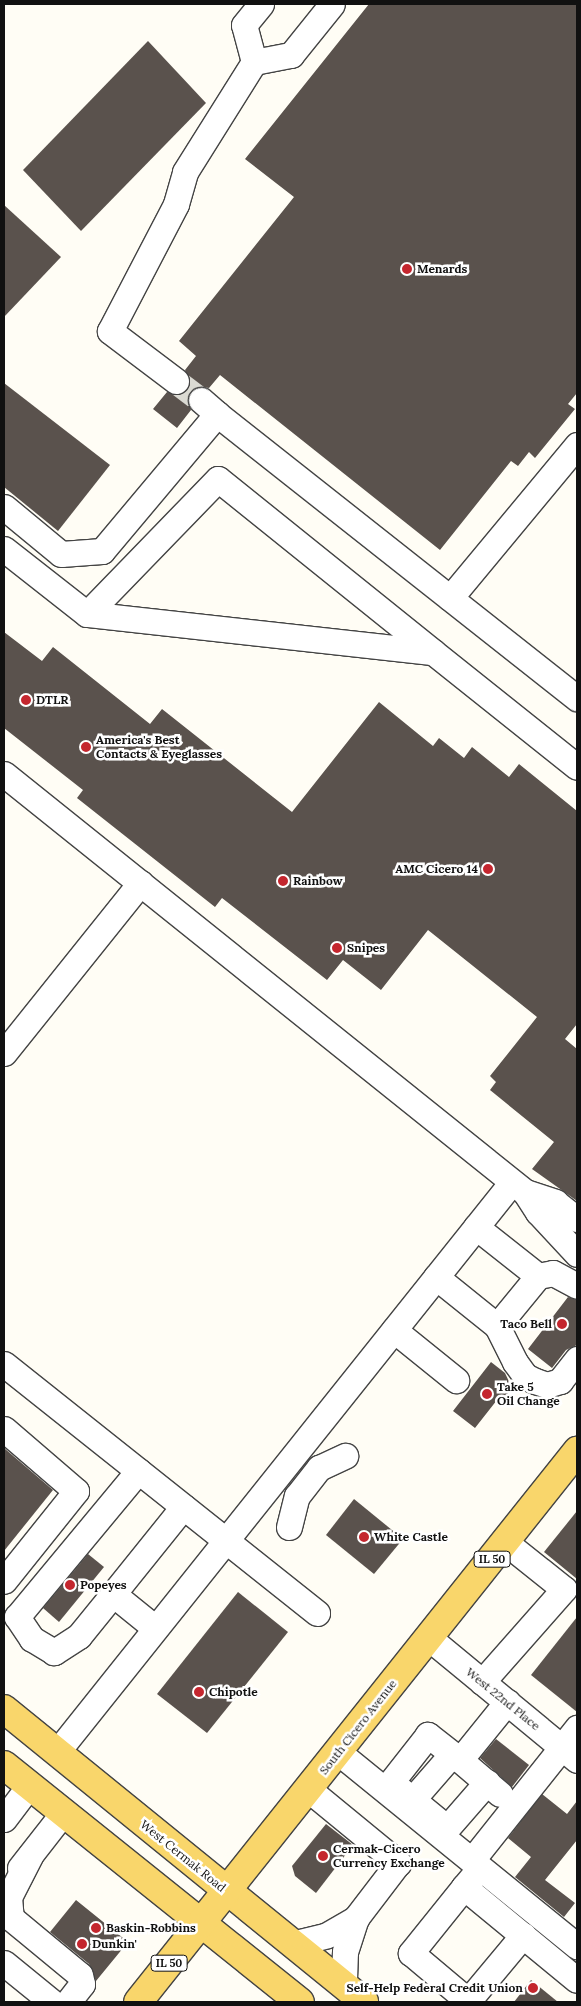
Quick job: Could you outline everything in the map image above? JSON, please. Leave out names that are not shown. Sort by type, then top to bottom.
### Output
[{"type":"main road","name":"South Cicero Avenue","points":[[138,2002],[577,1451]]},
{"type":"main road","name":"West Cermak Road","points":[[4,1709],[354,1994]]},
{"type":"main road","points":[[4,1765],[300,2002]]},
{"type":"street","points":[[254,62],[244,25],[262,4]]},
{"type":"street","points":[[172,377],[110,331],[176,204],[185,172],[254,62],[291,55],[332,4]]},
{"type":"street","points":[[4,507],[61,554],[102,551],[205,404],[577,698]]},
{"type":"street","points":[[450,598],[577,445]]},
{"type":"street","points":[[87,614],[218,479],[577,767]]},
{"type":"street","points":[[4,549],[87,614],[433,652]]},
{"type":"street","points":[[4,774],[519,1187],[538,1212],[577,1254]]},
{"type":"street","points":[[4,1053],[140,883]]},
{"type":"street","points":[[519,1187],[555,1202],[577,1219]]},
{"type":"street","points":[[57,1752],[476,1227],[519,1187]]},
{"type":"street","points":[[476,1227],[538,1276]]},
{"type":"street","points":[[496,1326],[538,1276],[553,1273],[577,1286]]},
{"type":"street","points":[[436,1277],[496,1326],[510,1354],[525,1376],[546,1385],[560,1381],[577,1359]]},
{"type":"street","points":[[394,1330],[456,1380]]},
{"type":"street","points":[[4,1364],[317,1613]]},
{"type":"street","points":[[4,1429],[76,1491],[4,1580]]},
{"type":"street","points":[[289,1527],[296,1496],[319,1468],[345,1456]]},
{"type":"street","points":[[138,1471],[17,1617],[32,1639],[54,1652],[79,1636],[183,1507]]},
{"type":"street","points":[[482,1682],[564,1589],[505,1542]]},
{"type":"street","points":[[113,1594],[155,1628]]},
{"type":"street","name":"West 22nd Place","points":[[429,1638],[570,1754]]},
{"type":"street","points":[[456,1757],[494,1788],[447,1828],[412,1800],[456,1757],[507,1702]]},
{"type":"street","points":[[523,1935],[467,2002],[411,1953],[464,1887],[476,1864],[570,1754],[577,1728]]},
{"type":"street","points":[[338,1752],[577,1946]]},
{"type":"street","points":[[4,1819],[29,1786]]},
{"type":"street","points":[[308,1789],[398,1863],[356,1918],[345,1951],[354,1994]]},
{"type":"street","points":[[4,1889],[63,1813]]},
{"type":"street","points":[[30,1856],[9,1897],[11,1918],[80,1975],[82,1984],[68,2002]]},
{"type":"street","points":[[464,1887],[573,1979]]},
{"type":"street","points":[[292,1944],[326,1935],[356,1918]]},
{"type":"street","points":[[4,1963],[52,2002]]},
{"type":"building","name":"Menards","points":[[369,4],[577,4],[577,393],[568,404],[575,409],[535,458],[529,452],[518,466],[511,461],[440,550],[220,375],[209,388],[197,386],[190,391],[187,398],[191,410],[177,428],[153,409],[167,392],[181,394],[188,389],[190,382],[185,370],[196,356],[179,341],[294,197],[245,159]]},
{"type":"building","points":[[148,41],[206,103],[81,231],[23,170]]},
{"type":"building","points":[[4,205],[61,257],[4,317]]},
{"type":"building","points":[[4,383],[110,465],[58,531],[4,487]]},
{"type":"building","points":[[4,632],[42,661],[53,647],[150,724],[162,709],[292,812],[379,702],[433,746],[439,738],[464,758],[472,747],[509,777],[519,764],[577,811],[577,1024],[565,1039],[577,1049],[577,1201],[532,1169],[554,1142],[490,1090],[496,1082],[490,1076],[537,1017],[428,930],[381,990],[343,960],[327,980],[222,898],[215,907],[77,798],[83,790],[4,728]]},
{"type":"building","name":"Taco Bell","points":[[568,1297],[577,1300],[577,1345],[566,1350],[552,1368],[528,1349]]},
{"type":"building","name":"Take 5 Oil Change","points":[[491,1362],[505,1373],[512,1388],[501,1403],[497,1400],[475,1428],[453,1411]]},
{"type":"building","points":[[4,1448],[53,1490],[4,1551]]},
{"type":"building","name":"White Castle","points":[[354,1499],[403,1539],[374,1574],[326,1535]]},
{"type":"building","points":[[577,1511],[577,1579],[544,1552]]},
{"type":"building","name":"Popeyes","points":[[88,1554],[104,1567],[59,1622],[43,1608]]},
{"type":"building","points":[[238,1592],[288,1632],[207,1733],[157,1694]]},
{"type":"building","points":[[577,1617],[577,1712],[531,1675]]},
{"type":"building","points":[[496,1739],[529,1765],[512,1787],[480,1758]]},
{"type":"building","points":[[542,1794],[567,1814],[577,1801],[577,1840],[545,1880],[575,1903],[564,1917],[515,1877],[531,1857],[508,1838]]},
{"type":"building","name":"Cermak-Cicero Currency Exchange","points":[[326,1824],[353,1845],[316,1893],[295,1876],[292,1866]]},
{"type":"building","points":[[76,1900],[128,1942],[96,1981],[89,1964],[50,1932]]},
{"type":"building","name":"Self-Help Federal Credit Union","points":[[531,1980],[558,2002],[514,2002]]},
{"type":"tunnel","points":[[176,381],[201,400]]},
{"type":"place","name":"Menards","points":[[407,269]]},
{"type":"place","name":"DTLR","points":[[26,700]]},
{"type":"place","name":"America's Best Contacts & Eyeglasses","points":[[86,747]]},
{"type":"place","name":"AMC Cicero 14","points":[[488,869]]},
{"type":"place","name":"Rainbow","points":[[283,881]]},
{"type":"place","name":"Snipes","points":[[337,948]]},
{"type":"place","name":"Taco Bell","points":[[562,1324]]},
{"type":"place","name":"Take 5 Oil Change","points":[[487,1394]]},
{"type":"place","name":"White Castle","points":[[364,1537]]},
{"type":"place","name":"Popeyes","points":[[70,1585]]},
{"type":"place","name":"Chipotle","points":[[199,1692]]},
{"type":"place","name":"Cermak-Cicero Currency Exchange","points":[[323,1856]]},
{"type":"place","name":"Baskin-Robbins","points":[[96,1928]]},
{"type":"place","name":"Dunkin'","points":[[82,1944]]},
{"type":"place","name":"Self-Help Federal Credit Union","points":[[533,1988]]}]
